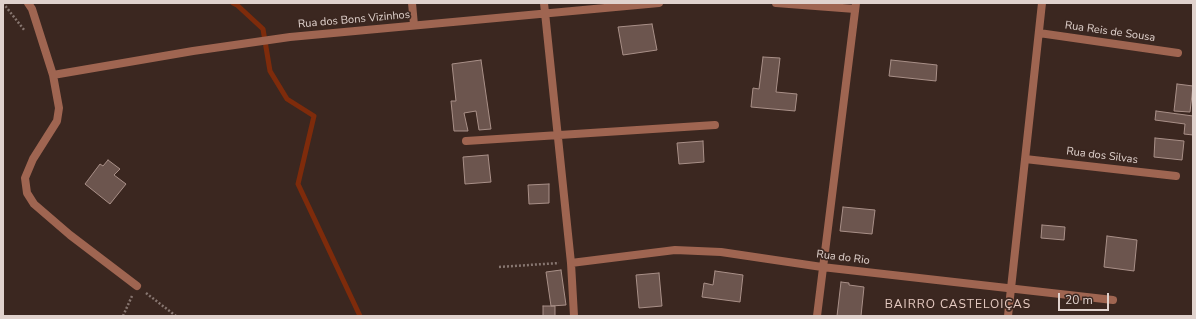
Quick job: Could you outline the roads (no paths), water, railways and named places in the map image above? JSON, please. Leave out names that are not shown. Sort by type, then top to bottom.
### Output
[{"type":"street","points":[[28,3],[32,9],[53,75],[59,108],[57,121],[27,171],[25,178],[26,193],[34,204],[70,235],[137,286]]},
{"type":"street","points":[[412,3],[414,25]]},
{"type":"street","points":[[544,3],[571,263],[574,316]]},
{"type":"street","name":"Rua dos Bons Vizinhos","points":[[53,75],[193,51],[290,37],[659,3]]},
{"type":"street","points":[[776,3],[855,6],[817,316]]},
{"type":"street","points":[[1008,316],[1042,3]]},
{"type":"street","name":"Rua Reis de Sousa","points":[[1038,33],[1178,53]]},
{"type":"street","points":[[466,141],[715,125]]},
{"type":"street","name":"Rua dos Silvas","points":[[1025,159],[1176,176]]},
{"type":"street","name":"Rua do Rio","points":[[571,263],[675,250],[721,252],[822,267],[1113,300]]},
{"type":"waterway","points":[[233,3],[263,29],[270,71],[287,99],[314,116],[298,184],[360,316]]},
{"type":"district","name":"BAIRRO CASTELOIÇAS","points":[[958,305]]}]
